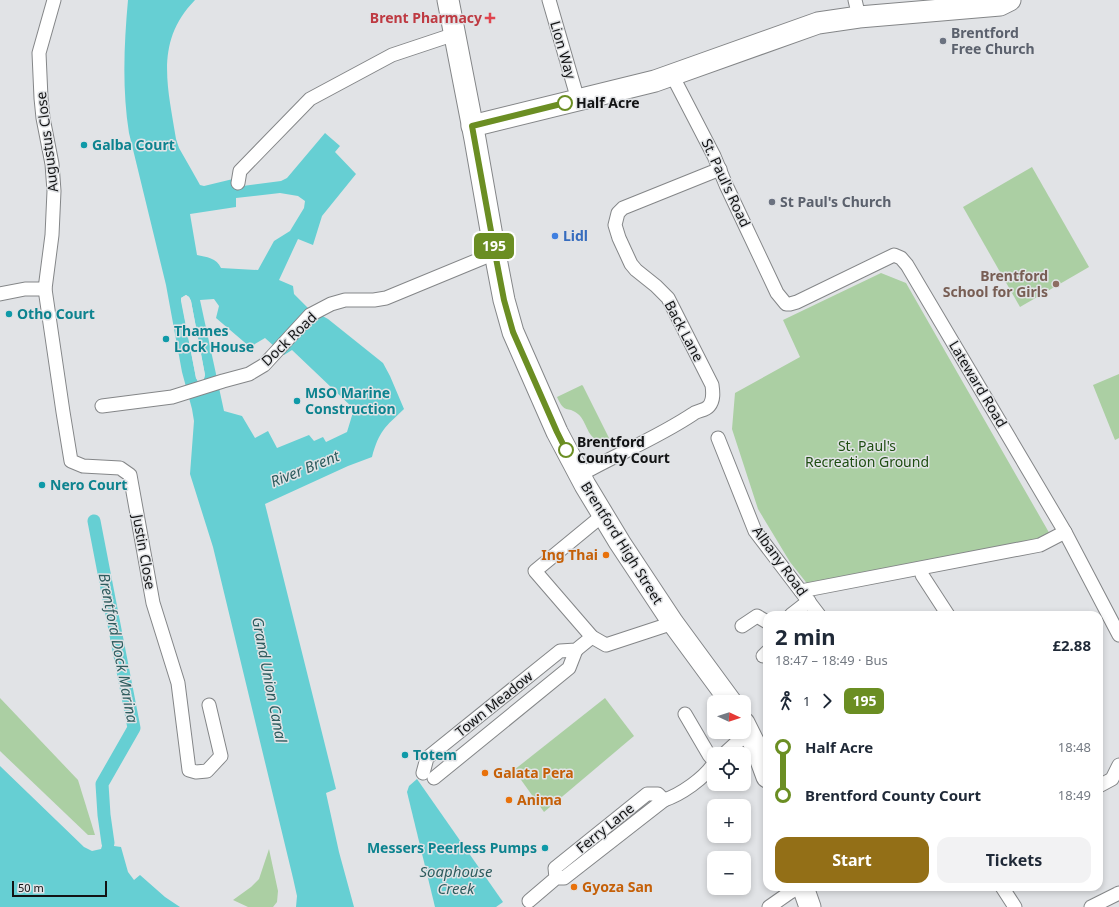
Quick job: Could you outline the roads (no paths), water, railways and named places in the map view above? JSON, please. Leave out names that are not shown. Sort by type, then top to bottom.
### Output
[{"type":"main road","name":"Brentford High Street","points":[[448,0],[504,300],[513,332],[557,432],[603,515],[673,623],[726,695]]},
{"type":"main road","points":[[472,126],[632,87],[672,75],[857,9],[1000,5],[1010,0]]},
{"type":"main road","points":[[751,738],[763,767]]},
{"type":"main road","points":[[804,891],[810,907]]},
{"type":"street","name":"Augustus Close","points":[[45,289],[52,235],[54,191],[52,164],[43,118],[39,53],[54,0]]},
{"type":"street","name":"Lion Way","points":[[549,0],[578,100]]},
{"type":"street","points":[[238,183],[240,171],[310,99],[392,55],[455,34]]},
{"type":"street","name":"St. Paul's Road","points":[[672,75],[720,168],[726,185],[777,293]]},
{"type":"street","name":"Back Lane","points":[[580,475],[677,424],[692,414],[705,409],[710,404],[712,398],[712,385],[668,298],[631,264],[617,234],[615,220],[618,213],[623,208],[720,168]]},
{"type":"street","name":"Dock Road","points":[[102,406],[166,398],[223,380],[249,374],[264,365],[310,315],[331,304],[346,300],[374,300],[386,298],[495,253]]},
{"type":"street","name":"Lateward Road","points":[[777,293],[786,304],[790,304],[894,255],[901,258],[907,265],[1065,532],[1119,635]]},
{"type":"street","points":[[0,294],[25,289],[45,289]]},
{"type":"street","name":"Justin Close","points":[[45,289],[71,461],[83,466],[120,468],[130,475],[153,603],[178,683],[189,770],[196,772],[207,771],[221,756],[209,705]]},
{"type":"street","name":"Albany Road","points":[[718,438],[755,532],[816,611]]},
{"type":"street","points":[[603,515],[535,571],[592,637],[606,645],[673,623]]},
{"type":"street","points":[[793,611],[805,596],[1040,545],[1065,532]]},
{"type":"street","points":[[922,575],[945,611]]},
{"type":"street","points":[[742,626],[757,616],[763,620]]},
{"type":"street","name":"Town Meadow","points":[[576,650],[560,651],[427,758],[428,775],[570,668],[576,650],[592,637]]},
{"type":"street","points":[[685,714],[707,752]]},
{"type":"street","points":[[732,747],[739,739]]},
{"type":"street","points":[[1103,784],[1112,779],[1119,765]]},
{"type":"street","name":"Ferry Lane","points":[[529,901],[556,878],[555,868],[648,794],[658,794],[666,799],[674,796],[707,773]]},
{"type":"street","points":[[769,907],[790,891]]},
{"type":"street","points":[[1005,891],[1015,907]]},
{"type":"street","points":[[1091,907],[1119,893]]},
{"type":"water","points":[[128,0],[195,0],[182,16],[174,32],[169,49],[167,66],[170,101],[176,139],[179,148],[200,185],[204,186],[233,179],[235,187],[281,181],[287,178],[325,133],[340,146],[335,152],[356,174],[322,216],[313,245],[298,239],[279,280],[293,286],[294,294],[308,308],[328,319],[383,363],[404,409],[392,420],[380,435],[372,457],[348,466],[265,504],[336,789],[326,793],[339,852],[354,907],[296,907],[297,896],[293,878],[213,547],[190,474],[194,421],[192,409],[182,372],[166,285],[129,133],[125,100],[125,50]],"holes":[[[280,193],[298,196],[305,201],[304,208],[290,231],[274,241],[258,270],[221,268],[214,260],[197,255],[190,214],[236,207],[236,198]],[[186,295],[191,301],[205,375],[203,382],[199,383],[196,378],[181,298]],[[214,299],[219,306],[216,318],[250,347],[265,338],[284,355],[292,350],[354,409],[347,432],[326,442],[323,437],[314,441],[309,435],[277,448],[268,431],[255,438],[242,416],[224,411],[200,300]]]},
{"type":"water","points":[[0,766],[84,847],[92,851],[101,849],[103,843],[113,843],[114,846],[121,847],[128,872],[134,880],[140,875],[165,897],[180,907],[0,907]]},
{"type":"water","name":"Soaphouse Creek","points":[[417,779],[503,902],[496,907],[435,907],[407,792],[409,786]]},
{"type":"waterway","name":"Brentford Dock Marina","points":[[94,521],[134,728],[102,784],[108,843]]},
{"type":"place","name":"Brent Pharmacy","points":[[490,18]]},
{"type":"place","name":"Brentford Free Church","points":[[943,41]]},
{"type":"place","name":"Half Acre","points":[[565,103]]},
{"type":"place","name":"Galba Court","points":[[84,145]]},
{"type":"place","name":"St Paul's Church","points":[[772,202]]},
{"type":"place","name":"Lidl","points":[[555,236]]},
{"type":"place","name":"Brentford School for Girls","points":[[1056,284]]},
{"type":"place","name":"Otho Court","points":[[9,314]]},
{"type":"place","name":"Thames Lock House","points":[[166,339]]},
{"type":"place","name":"MSO Marine Construction","points":[[297,401]]},
{"type":"place","name":"Brentford County Court","points":[[566,450]]},
{"type":"place","name":"Nero Court","points":[[42,485]]},
{"type":"place","name":"Ing Thai","points":[[606,555]]},
{"type":"place","name":"Totem","points":[[405,755]]},
{"type":"place","name":"Galata Pera","points":[[485,773]]},
{"type":"place","name":"Anima","points":[[509,800]]},
{"type":"place","name":"Messers Peerless Pumps","points":[[545,848]]},
{"type":"place","name":"Gyoza San","points":[[574,887]]},
{"type":"park label","name":"St. Paul's Recreation Ground","points":[[867,454]]},
{"type":"water label","name":"River Brent","points":[[305,469]]},
{"type":"water label","name":"Grand Union Canal","points":[[269,680]]}]
